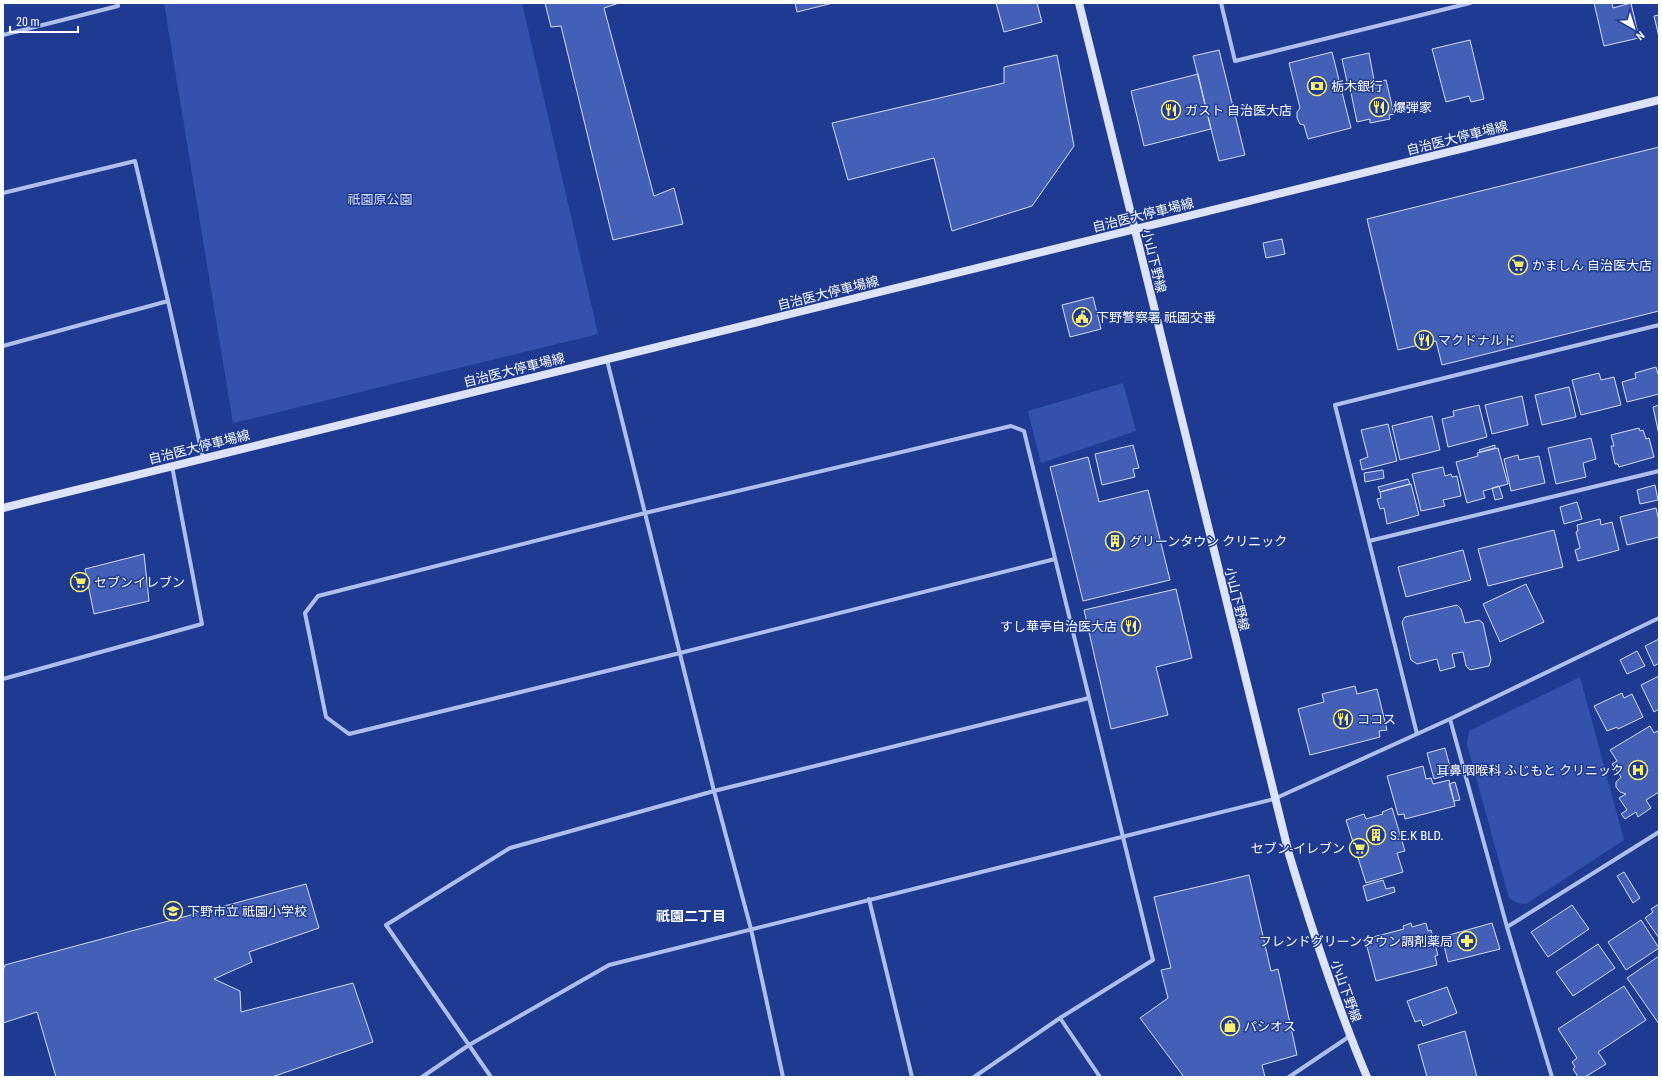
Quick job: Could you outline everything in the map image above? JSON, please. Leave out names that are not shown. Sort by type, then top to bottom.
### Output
[{"type":"main road","name":"小山下野線","points":[[1079,3],[1274,799],[1318,949],[1350,1036],[1367,1077]]},
{"type":"main road","name":"自治医大停車場線","points":[[3,508],[1659,100]]},
{"type":"street","points":[[3,35],[118,6],[117,3]]},
{"type":"street","points":[[1221,3],[1235,60],[1470,3]]},
{"type":"street","points":[[3,193],[135,161],[203,458]]},
{"type":"street","points":[[3,346],[168,302]]},
{"type":"street","points":[[1417,734],[1335,405],[1659,325]]},
{"type":"street","points":[[608,360],[714,791],[751,929],[783,1077]]},
{"type":"street","points":[[974,1077],[1060,1018],[1153,960],[1024,431],[1010,426],[646,513],[318,596],[305,613],[326,717],[349,734],[1055,559]]},
{"type":"street","points":[[3,679],[202,624],[172,466]]},
{"type":"street","points":[[1369,541],[1659,471]]},
{"type":"street","points":[[422,1077],[470,1045],[609,965],[1274,799],[1450,719],[1659,618]]},
{"type":"street","points":[[491,1077],[386,925],[510,848],[714,791],[1089,698]]},
{"type":"street","points":[[1450,719],[1507,926],[1552,1077]]},
{"type":"street","points":[[1507,926],[1659,832]]},
{"type":"street","points":[[869,899],[912,1077]]},
{"type":"street","points":[[1060,1018],[1100,1077]]},
{"type":"street","points":[[1289,1077],[1350,1036]]},
{"type":"green space","name":"祇園原公園","points":[[164,3],[522,3],[598,334],[233,423]]},
{"type":"green space","points":[[1123,383],[1136,431],[1041,463],[1028,411]]},
{"type":"green space","points":[[1580,677],[1624,840],[1526,904],[1518,903],[1509,898],[1467,744],[1469,731]]},
{"type":"building","points":[[545,3],[619,3],[604,8],[654,196],[674,188],[683,224],[613,240],[561,26],[551,27]]},
{"type":"building","points":[[795,3],[833,3],[797,12]]},
{"type":"building","points":[[996,3],[1037,3],[1042,22],[1004,32]]},
{"type":"building","points":[[1594,3],[1612,3],[1613,8],[1631,3],[1639,38],[1604,46]]},
{"type":"building","points":[[1659,15],[1659,37],[1654,16]]},
{"type":"building","points":[[1470,40],[1484,99],[1471,102],[1469,96],[1446,102],[1432,49]]},
{"type":"building","points":[[1219,50],[1245,155],[1219,161],[1193,56]]},
{"type":"building","name":"栃木銀行","points":[[1332,52],[1351,128],[1308,139],[1304,125],[1300,124],[1297,118],[1297,112],[1300,108],[1289,63]]},
{"type":"building","points":[[1369,53],[1374,80],[1348,86],[1342,59]]},
{"type":"building","points":[[1057,55],[1074,146],[1032,206],[952,231],[934,158],[848,180],[832,123],[1004,83],[1004,67]]},
{"type":"building","name":"ガスト 自治医大店","points":[[1198,74],[1211,129],[1144,146],[1131,91]]},
{"type":"building","points":[[1386,80],[1394,114],[1389,115],[1390,119],[1370,123],[1370,119],[1357,122],[1350,88]]},
{"type":"building","name":"かましん 自治医大店","points":[[1659,147],[1659,311],[1442,365],[1436,341],[1398,350],[1367,219]]},
{"type":"building","points":[[1282,239],[1285,254],[1266,258],[1263,243]]},
{"type":"building","name":"下野警察署 祇園交番","points":[[1093,297],[1101,329],[1070,337],[1062,305]]},
{"type":"building","points":[[1656,367],[1659,377],[1659,394],[1627,402],[1622,382],[1636,378],[1635,373]]},
{"type":"building","points":[[1599,373],[1601,380],[1614,377],[1621,405],[1581,415],[1572,380]]},
{"type":"building","points":[[1569,387],[1576,417],[1542,425],[1535,395]]},
{"type":"building","points":[[1522,396],[1528,425],[1492,434],[1485,405]]},
{"type":"building","points":[[1479,405],[1487,437],[1448,447],[1442,419],[1454,416],[1453,411]]},
{"type":"building","points":[[1659,405],[1659,435],[1653,407]]},
{"type":"building","points":[[1432,416],[1440,450],[1400,460],[1392,426]]},
{"type":"building","points":[[1388,424],[1397,461],[1362,470],[1360,460],[1368,457],[1361,430]]},
{"type":"building","points":[[1639,428],[1640,431],[1643,430],[1646,439],[1649,438],[1654,457],[1619,467],[1618,464],[1615,464],[1611,446],[1614,446],[1611,435]]},
{"type":"building","points":[[1591,438],[1596,459],[1583,463],[1586,477],[1556,484],[1548,448]]},
{"type":"building","points":[[1133,445],[1139,468],[1133,469],[1135,477],[1102,485],[1095,454]]},
{"type":"building","points":[[1495,445],[1495,448],[1480,452],[1479,450]]},
{"type":"building","points":[[1498,448],[1508,484],[1483,491],[1485,498],[1467,503],[1456,462],[1478,456],[1477,453]]},
{"type":"building","points":[[1518,455],[1519,460],[1539,456],[1545,483],[1511,491],[1504,459]]},
{"type":"building","name":"グリーンタウン クリニック","points":[[1088,457],[1099,502],[1148,490],[1170,580],[1083,601],[1050,467]]},
{"type":"building","points":[[1443,467],[1445,476],[1451,474],[1452,477],[1457,476],[1461,496],[1443,500],[1445,506],[1421,511],[1412,474]]},
{"type":"building","points":[[1383,470],[1384,478],[1365,482],[1364,473]]},
{"type":"building","points":[[1408,479],[1410,484],[1380,492],[1378,487]]},
{"type":"building","points":[[1411,484],[1419,515],[1387,524],[1384,508],[1380,509],[1377,499],[1381,498],[1380,492]]},
{"type":"building","points":[[1655,485],[1658,500],[1640,504],[1637,490]]},
{"type":"building","points":[[1499,486],[1503,498],[1495,500],[1492,488]]},
{"type":"building","points":[[1577,502],[1582,519],[1564,524],[1560,507]]},
{"type":"building","points":[[1656,508],[1659,521],[1659,537],[1627,545],[1620,517]]},
{"type":"building","points":[[1600,519],[1601,525],[1612,522],[1619,550],[1578,561],[1575,550],[1580,548],[1576,532],[1578,531],[1577,525]]},
{"type":"building","points":[[1554,530],[1563,567],[1488,586],[1478,549]]},
{"type":"building","points":[[1463,550],[1471,580],[1406,597],[1398,567]]},
{"type":"building","points":[[144,554],[149,601],[94,614],[85,569]]},
{"type":"building","points":[[1526,584],[1544,622],[1500,642],[1483,604]]},
{"type":"building","points":[[1176,589],[1192,658],[1156,667],[1168,715],[1111,729],[1084,610]]},
{"type":"building","points":[[1457,605],[1461,609],[1465,623],[1479,620],[1483,623],[1491,660],[1489,666],[1470,670],[1466,666],[1463,652],[1452,654],[1455,667],[1440,671],[1437,659],[1417,664],[1411,660],[1402,622],[1405,617]]},
{"type":"building","points":[[1659,639],[1659,663],[1654,666],[1645,646]]},
{"type":"building","points":[[1637,651],[1645,666],[1627,674],[1620,660]]},
{"type":"building","points":[[1659,676],[1659,709],[1654,712],[1641,685]]},
{"type":"building","name":"ココス","points":[[1355,686],[1357,694],[1377,689],[1387,730],[1379,731],[1380,737],[1310,755],[1298,709],[1324,702],[1322,694]]},
{"type":"building","points":[[1622,693],[1624,698],[1632,694],[1643,717],[1618,729],[1617,727],[1607,731],[1594,706]]},
{"type":"building","name":"耳鼻咽喉科 ふじもと クリニック","points":[[1650,726],[1654,733],[1657,731],[1659,734],[1659,792],[1646,800],[1651,808],[1638,817],[1636,812],[1625,819],[1621,814],[1627,810],[1619,798],[1626,794],[1620,792],[1616,787],[1616,782],[1621,777],[1612,764],[1617,761],[1610,750]]},
{"type":"building","points":[[1445,748],[1452,774],[1434,779],[1427,753]]},
{"type":"building","points":[[1423,766],[1426,779],[1431,778],[1433,784],[1449,780],[1455,806],[1405,819],[1404,814],[1398,815],[1387,776]]},
{"type":"building","points":[[1455,782],[1460,800],[1454,801],[1449,784]]},
{"type":"building","name":"S.E.K BLD.","points":[[1392,808],[1405,851],[1397,853],[1403,872],[1366,883],[1346,820],[1364,814],[1366,819],[1383,814],[1382,812]]},
{"type":"building","points":[[1624,872],[1640,898],[1633,903],[1617,876]]},
{"type":"building","points":[[1249,875],[1271,971],[1278,969],[1297,1055],[1262,1065],[1265,1077],[1184,1077],[1140,1018],[1168,998],[1161,970],[1171,968],[1154,897]]},
{"type":"building","points":[[1383,880],[1386,889],[1394,887],[1395,892],[1367,901],[1363,886]]},
{"type":"building","points":[[306,884],[319,928],[249,952],[252,962],[214,979],[240,991],[241,1012],[353,983],[373,1042],[272,1077],[56,1077],[37,1012],[3,1023],[3,971],[5,965]]},
{"type":"building","points":[[1659,904],[1659,938],[1645,918],[1653,912],[1651,909]]},
{"type":"building","points":[[1572,905],[1589,929],[1548,957],[1531,932]]},
{"type":"building","points":[[1641,920],[1659,948],[1626,970],[1608,942]]},
{"type":"building","points":[[1411,923],[1412,927],[1426,923],[1428,931],[1431,930],[1438,955],[1435,956],[1437,965],[1376,981],[1365,939],[1404,929],[1403,926]]},
{"type":"building","points":[[1492,923],[1500,949],[1448,962],[1442,937]]},
{"type":"building","points":[[1598,944],[1615,968],[1573,996],[1556,972]]},
{"type":"building","points":[[1659,956],[1659,1024],[1627,978]]},
{"type":"building","points":[[1624,986],[1646,1020],[1598,1052],[1606,1064],[1585,1077],[1578,1077],[1573,1069],[1575,1067],[1572,1062],[1577,1058],[1558,1029]]},
{"type":"building","points":[[1447,987],[1457,1013],[1423,1026],[1421,1020],[1415,1022],[1407,1001]]},
{"type":"building","points":[[1465,1031],[1477,1077],[1427,1077],[1418,1045]]},
{"type":"place","name":"栃木銀行","points":[[1317,86]]},
{"type":"place","name":"爆弾家","points":[[1379,107]]},
{"type":"place","name":"ガスト 自治医大店","points":[[1171,110]]},
{"type":"place","name":"かましん 自治医大店","points":[[1518,265]]},
{"type":"place","name":"下野警察署 祇園交番","points":[[1082,317]]},
{"type":"place","name":"マクドナルド","points":[[1424,340]]},
{"type":"place","name":"グリーンタウン クリニック","points":[[1115,541]]},
{"type":"place","name":"セブンイレブン","points":[[80,582]]},
{"type":"place","name":"すし華亭自治医大店","points":[[1131,626]]},
{"type":"place","name":"ココス","points":[[1343,719]]},
{"type":"place","name":"耳鼻咽喉科 ふじもと クリニック","points":[[1638,770]]},
{"type":"place","name":"S.E.K BLD.","points":[[1376,835]]},
{"type":"place","name":"セブン-イレブン","points":[[1359,848]]},
{"type":"place","name":"下野市立 祇園小学校","points":[[173,911]]},
{"type":"place","name":"フレンドグリーンタウン調剤薬局","points":[[1467,941]]},
{"type":"place","name":"パシオス","points":[[1230,1026]]},
{"type":"district","name":"祇園二丁目","points":[[691,916]]}]
